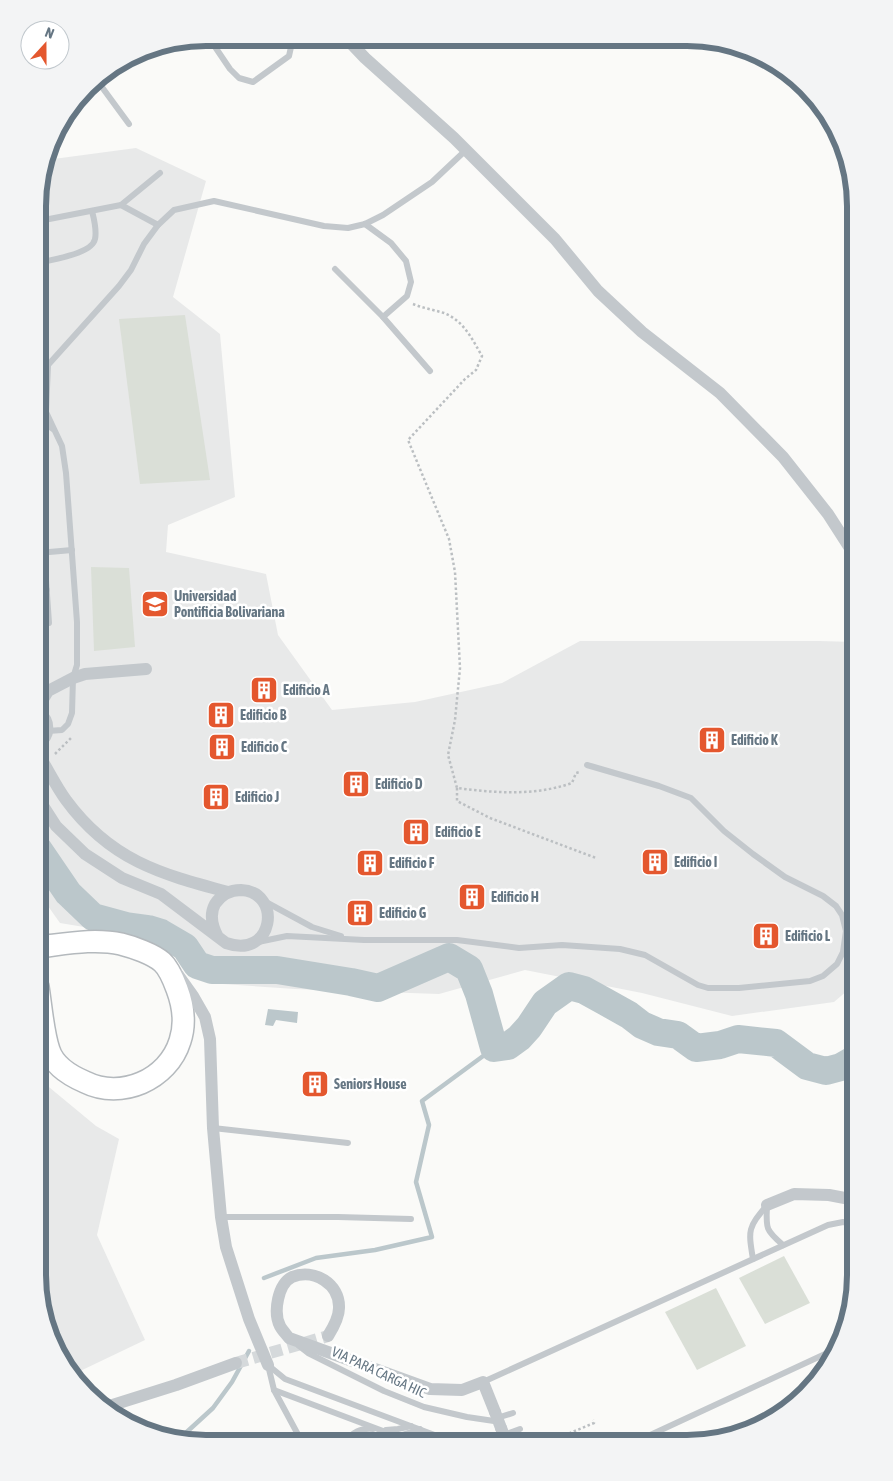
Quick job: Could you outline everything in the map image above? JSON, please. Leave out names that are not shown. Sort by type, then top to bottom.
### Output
[{"type":"highway","points":[[46,946],[102,941],[121,944],[143,951],[163,962],[174,981],[182,1000],[184,1022],[180,1042],[169,1062],[152,1078],[136,1086],[118,1089],[95,1087],[70,1075],[49,1051],[46,1034]]},
{"type":"street","points":[[353,46],[364,58],[466,150],[555,239],[598,291],[642,332],[720,393],[783,457],[828,514],[847,543]]},
{"type":"street","points":[[46,694],[73,678],[85,674],[146,669]]},
{"type":"street","points":[[46,722],[48,725],[46,734]]},
{"type":"street","points":[[46,767],[65,799],[89,828],[103,840],[134,861],[153,869],[183,880],[228,892]]},
{"type":"street","points":[[46,810],[56,826],[85,854],[122,878],[161,894],[218,937],[226,943],[235,946],[245,946],[254,943],[265,932],[268,916],[262,900],[247,890],[228,892],[220,898],[212,912],[213,927],[218,937]]},
{"type":"street","points":[[163,962],[181,977],[205,1017],[210,1040],[213,1128],[221,1217],[226,1247],[246,1310],[268,1365]]},
{"type":"street","points":[[767,1204],[794,1194],[829,1195],[846,1198]]},
{"type":"street","points":[[328,1336],[335,1323],[339,1309],[338,1297],[332,1286],[322,1277],[305,1274],[291,1278],[280,1292],[275,1309],[279,1326],[289,1338],[430,1389],[462,1390],[483,1382],[501,1430]]},
{"type":"street","points":[[113,1405],[236,1363]]},
{"type":"lane","points":[[214,46],[230,69],[239,78],[253,82],[289,56],[291,46]]},
{"type":"lane","points":[[101,86],[129,124]]},
{"type":"lane","points":[[48,731],[62,730],[68,724],[72,714],[73,678],[77,665],[77,622],[66,473],[62,446],[46,412],[48,365],[119,286],[131,270],[144,244],[174,210],[214,201],[324,226],[348,228],[365,224],[383,215],[432,182],[466,150]]},
{"type":"lane","points":[[46,220],[121,205],[160,173]]},
{"type":"lane","points":[[121,205],[158,226]]},
{"type":"lane","points":[[46,261],[87,250],[94,242],[96,236],[92,211]]},
{"type":"lane","points":[[365,224],[391,243],[406,261],[411,282],[407,296],[383,317]]},
{"type":"lane","points":[[335,269],[383,317],[430,371]]},
{"type":"lane","points":[[46,424],[54,430]]},
{"type":"lane","points":[[46,553],[72,550]]},
{"type":"lane","points":[[46,584],[49,623],[46,623]]},
{"type":"lane","points":[[254,943],[287,936],[354,940],[457,940],[506,947],[562,945],[620,948],[645,955],[708,988],[740,988],[810,981],[823,976],[837,964],[843,952],[846,931],[842,915],[836,906],[823,896],[785,877],[753,854],[724,830],[691,798],[659,786],[587,765]]},
{"type":"lane","points":[[262,900],[312,927],[354,940]]},
{"type":"lane","points":[[213,1128],[348,1143]]},
{"type":"lane","points":[[767,1204],[766,1222],[768,1233],[783,1245]]},
{"type":"lane","points":[[753,1259],[750,1239],[751,1225],[767,1204]]},
{"type":"lane","points":[[221,1217],[411,1219]]},
{"type":"lane","points":[[483,1382],[828,1224],[846,1222]]},
{"type":"lane","name":"VIA PARA CARGA HIC","points":[[289,1338],[308,1353],[400,1398],[424,1407],[467,1417],[501,1430]]},
{"type":"lane","points":[[650,1435],[825,1354]]},
{"type":"lane","points":[[268,1365],[274,1390],[298,1435]]},
{"type":"lane","points":[[268,1365],[285,1379],[436,1435]]},
{"type":"lane","points":[[274,1390],[394,1435]]},
{"type":"lane","points":[[501,1430],[513,1413]]},
{"type":"lane","points":[[379,1429],[392,1427],[393,1422],[391,1418]]},
{"type":"lane","points":[[351,1435],[362,1428],[398,1429],[411,1426]]},
{"type":"lane","points":[[400,1435],[421,1429]]},
{"type":"lane","points":[[501,1430],[520,1429]]},
{"type":"path","points":[[403,300],[427,310],[442,312],[453,318],[465,328],[482,356],[476,370],[465,379],[408,440],[449,539],[455,572],[460,668],[448,755],[457,788],[457,800],[490,818],[596,858]]},
{"type":"path","points":[[457,788],[494,793],[558,788],[572,783],[576,773],[587,772],[596,768]]},
{"type":"path","points":[[564,1435],[594,1422],[593,1420]]},
{"type":"shaded area","name":"Universidad Pontificia Bolivariana","points":[[136,148],[206,181],[173,297],[220,334],[235,497],[168,525],[166,552],[266,574],[278,635],[332,710],[415,702],[502,683],[580,641],[847,642],[846,991],[834,1002],[732,1016],[642,993],[525,970],[439,994],[295,989],[208,983],[170,953],[148,941],[124,932],[60,923],[46,903],[46,206],[54,159]]},
{"type":"shaded area","points":[[185,315],[210,480],[140,484],[119,319]]},
{"type":"shaded area","points":[[91,567],[129,568],[135,647],[94,651]]},
{"type":"shaded area","points":[[268,1009],[298,1012],[297,1023],[276,1020],[273,1026],[265,1025]]},
{"type":"shaded area","points":[[46,1085],[96,1126],[119,1139],[97,1235],[145,1340],[79,1372],[58,1336],[49,1306],[46,1275]]},
{"type":"shaded area","points":[[784,1256],[810,1303],[765,1324],[739,1278]]},
{"type":"shaded area","points":[[716,1288],[746,1346],[697,1370],[665,1312]]},
{"type":"waterway","points":[[46,861],[68,893],[93,917],[161,933],[185,947],[197,965],[212,970],[277,970],[378,988],[449,957],[469,969],[479,994],[494,1048],[508,1046],[519,1038],[545,1003],[569,986],[584,990],[629,1015],[642,1025],[658,1032],[678,1035],[696,1048],[720,1045],[738,1039],[776,1043],[807,1066],[826,1071],[846,1064]]},
{"type":"waterway","points":[[264,1278],[316,1258],[375,1250],[432,1237],[416,1182],[429,1125],[422,1101],[494,1048]]},
{"type":"waterway","points":[[186,1433],[213,1408],[232,1382],[249,1351]]},
{"type":"tunnel","points":[[236,1363],[328,1336]]},
{"type":"place","name":"Universidad Pontificia Bolivariana","points":[[155,604]]},
{"type":"place","name":"Edificio A","points":[[264,690]]},
{"type":"place","name":"Edificio B","points":[[221,715]]},
{"type":"place","name":"Edificio K","points":[[712,740]]},
{"type":"place","name":"Edificio C","points":[[222,747]]},
{"type":"place","name":"Edificio D","points":[[356,784]]},
{"type":"place","name":"Edificio J","points":[[216,797]]},
{"type":"place","name":"Edificio E","points":[[416,832]]},
{"type":"place","name":"Edificio I","points":[[655,862]]},
{"type":"place","name":"Edificio F","points":[[370,863]]},
{"type":"place","name":"Edificio H","points":[[472,897]]},
{"type":"place","name":"Edificio G","points":[[360,913]]},
{"type":"place","name":"Edificio L","points":[[766,936]]},
{"type":"place","name":"Seniors House","points":[[315,1084]]}]
